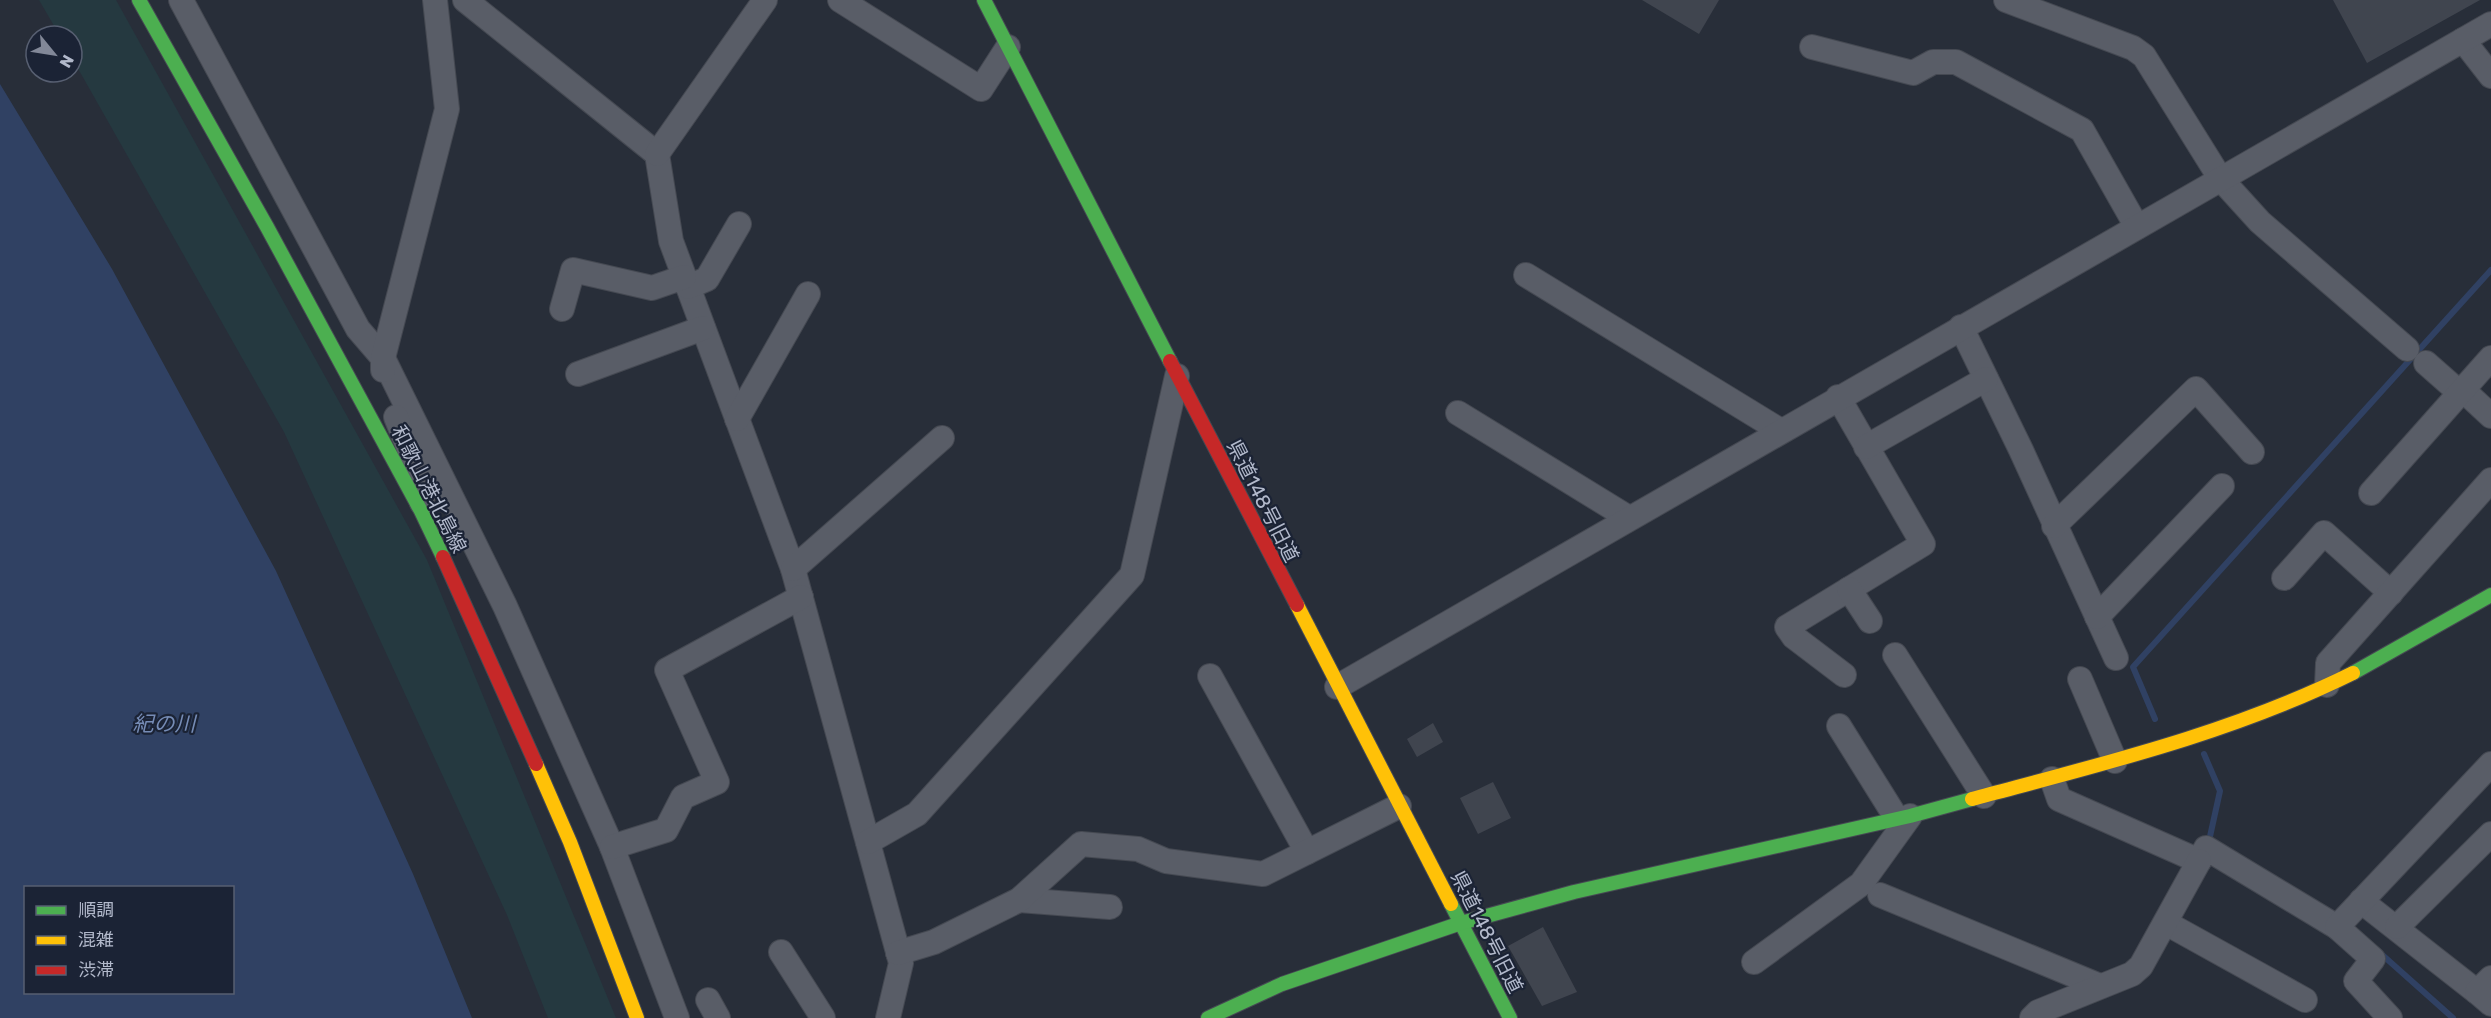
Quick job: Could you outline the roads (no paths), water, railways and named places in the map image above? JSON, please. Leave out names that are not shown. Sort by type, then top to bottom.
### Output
[{"type":"street","name":"和歌山港北島線","points":[[139,0],[267,227],[421,512],[500,680],[570,842],[637,1018]]},
{"type":"street","points":[[181,0],[358,329],[384,358],[505,606],[612,847],[677,1018]]},
{"type":"street","points":[[421,512],[424,486],[383,384],[384,358],[447,110],[435,0]]},
{"type":"street","points":[[465,0],[657,154],[671,241],[793,569],[901,963],[888,1018]]},
{"type":"street","points":[[657,154],[765,0]]},
{"type":"street","points":[[840,0],[981,89],[1008,47]]},
{"type":"street","name":"県道148号旧道","points":[[984,0],[1510,1018]]},
{"type":"street","points":[[2006,0],[2133,48],[2144,56],[2220,178],[2259,222],[2491,416]]},
{"type":"street","points":[[1337,687],[1838,397],[2491,24]]},
{"type":"street","points":[[2463,40],[2491,76]]},
{"type":"street","points":[[1812,47],[1913,73],[1933,62],[1956,62],[2082,130],[2137,227]]},
{"type":"street","points":[[562,309],[573,270],[652,288],[707,279],[739,224]]},
{"type":"street","points":[[1526,275],[1781,431]]},
{"type":"street","points":[[737,419],[808,294]]},
{"type":"street","points":[[1961,327],[2116,658]]},
{"type":"street","points":[[578,374],[704,328]]},
{"type":"street","points":[[2371,493],[2491,358]]},
{"type":"street","points":[[868,842],[917,814],[1132,575],[1177,376]]},
{"type":"street","points":[[1866,447],[1986,379]]},
{"type":"street","points":[[2054,526],[2196,389],[2252,452]]},
{"type":"street","points":[[1838,397],[1923,544],[1787,627],[1794,637],[1844,675]]},
{"type":"street","points":[[1458,413],[1629,518]]},
{"type":"street","points":[[793,569],[942,438]]},
{"type":"street","points":[[2327,685],[2328,663],[2491,480]]},
{"type":"street","points":[[2097,617],[2222,486]]},
{"type":"street","points":[[2284,578],[2324,533],[2391,593]]},
{"type":"street","points":[[1849,589],[1870,621]]},
{"type":"street","points":[[1208,1018],[1282,984],[1461,923],[1574,892],[1904,817],[2052,779],[2241,722],[2327,685],[2491,595]]},
{"type":"street","points":[[612,847],[666,830],[683,797],[717,782],[667,670],[801,597]]},
{"type":"street","points":[[1895,655],[1984,796]]},
{"type":"street","points":[[1210,676],[1307,852]]},
{"type":"street","points":[[2080,679],[2115,761]]},
{"type":"street","points":[[1839,726],[1904,817]]},
{"type":"street","points":[[2346,917],[2491,764]]},
{"type":"street","points":[[2052,779],[2059,799],[2199,861]]},
{"type":"street","points":[[898,953],[934,942],[1019,900],[1081,844],[1138,849],[1166,861],[1263,874],[1399,806]]},
{"type":"street","points":[[1754,962],[1861,884],[1904,817]]},
{"type":"street","points":[[2397,927],[2491,834]]},
{"type":"street","points":[[2032,1018],[2038,1012],[2064,1011],[2100,986],[2132,974],[2141,966],[2206,848],[2346,917],[2397,927],[2486,991]]},
{"type":"street","points":[[1880,895],[2100,986]]},
{"type":"street","points":[[1019,900],[1110,907]]},
{"type":"street","points":[[2346,917],[2373,959],[2356,981],[2390,1018]]},
{"type":"street","points":[[2166,923],[2305,1000]]},
{"type":"street","points":[[781,952],[821,1017]]},
{"type":"water","name":"紀の川","points":[[0,84],[112,269],[276,571],[413,874],[472,1018],[0,1018]]},
{"type":"waterway","points":[[2155,719],[2133,667],[2491,270]]},
{"type":"waterway","points":[[2204,754],[2220,791],[2209,841],[2213,843]]},
{"type":"waterway","points":[[2379,952],[2453,1018]]}]
